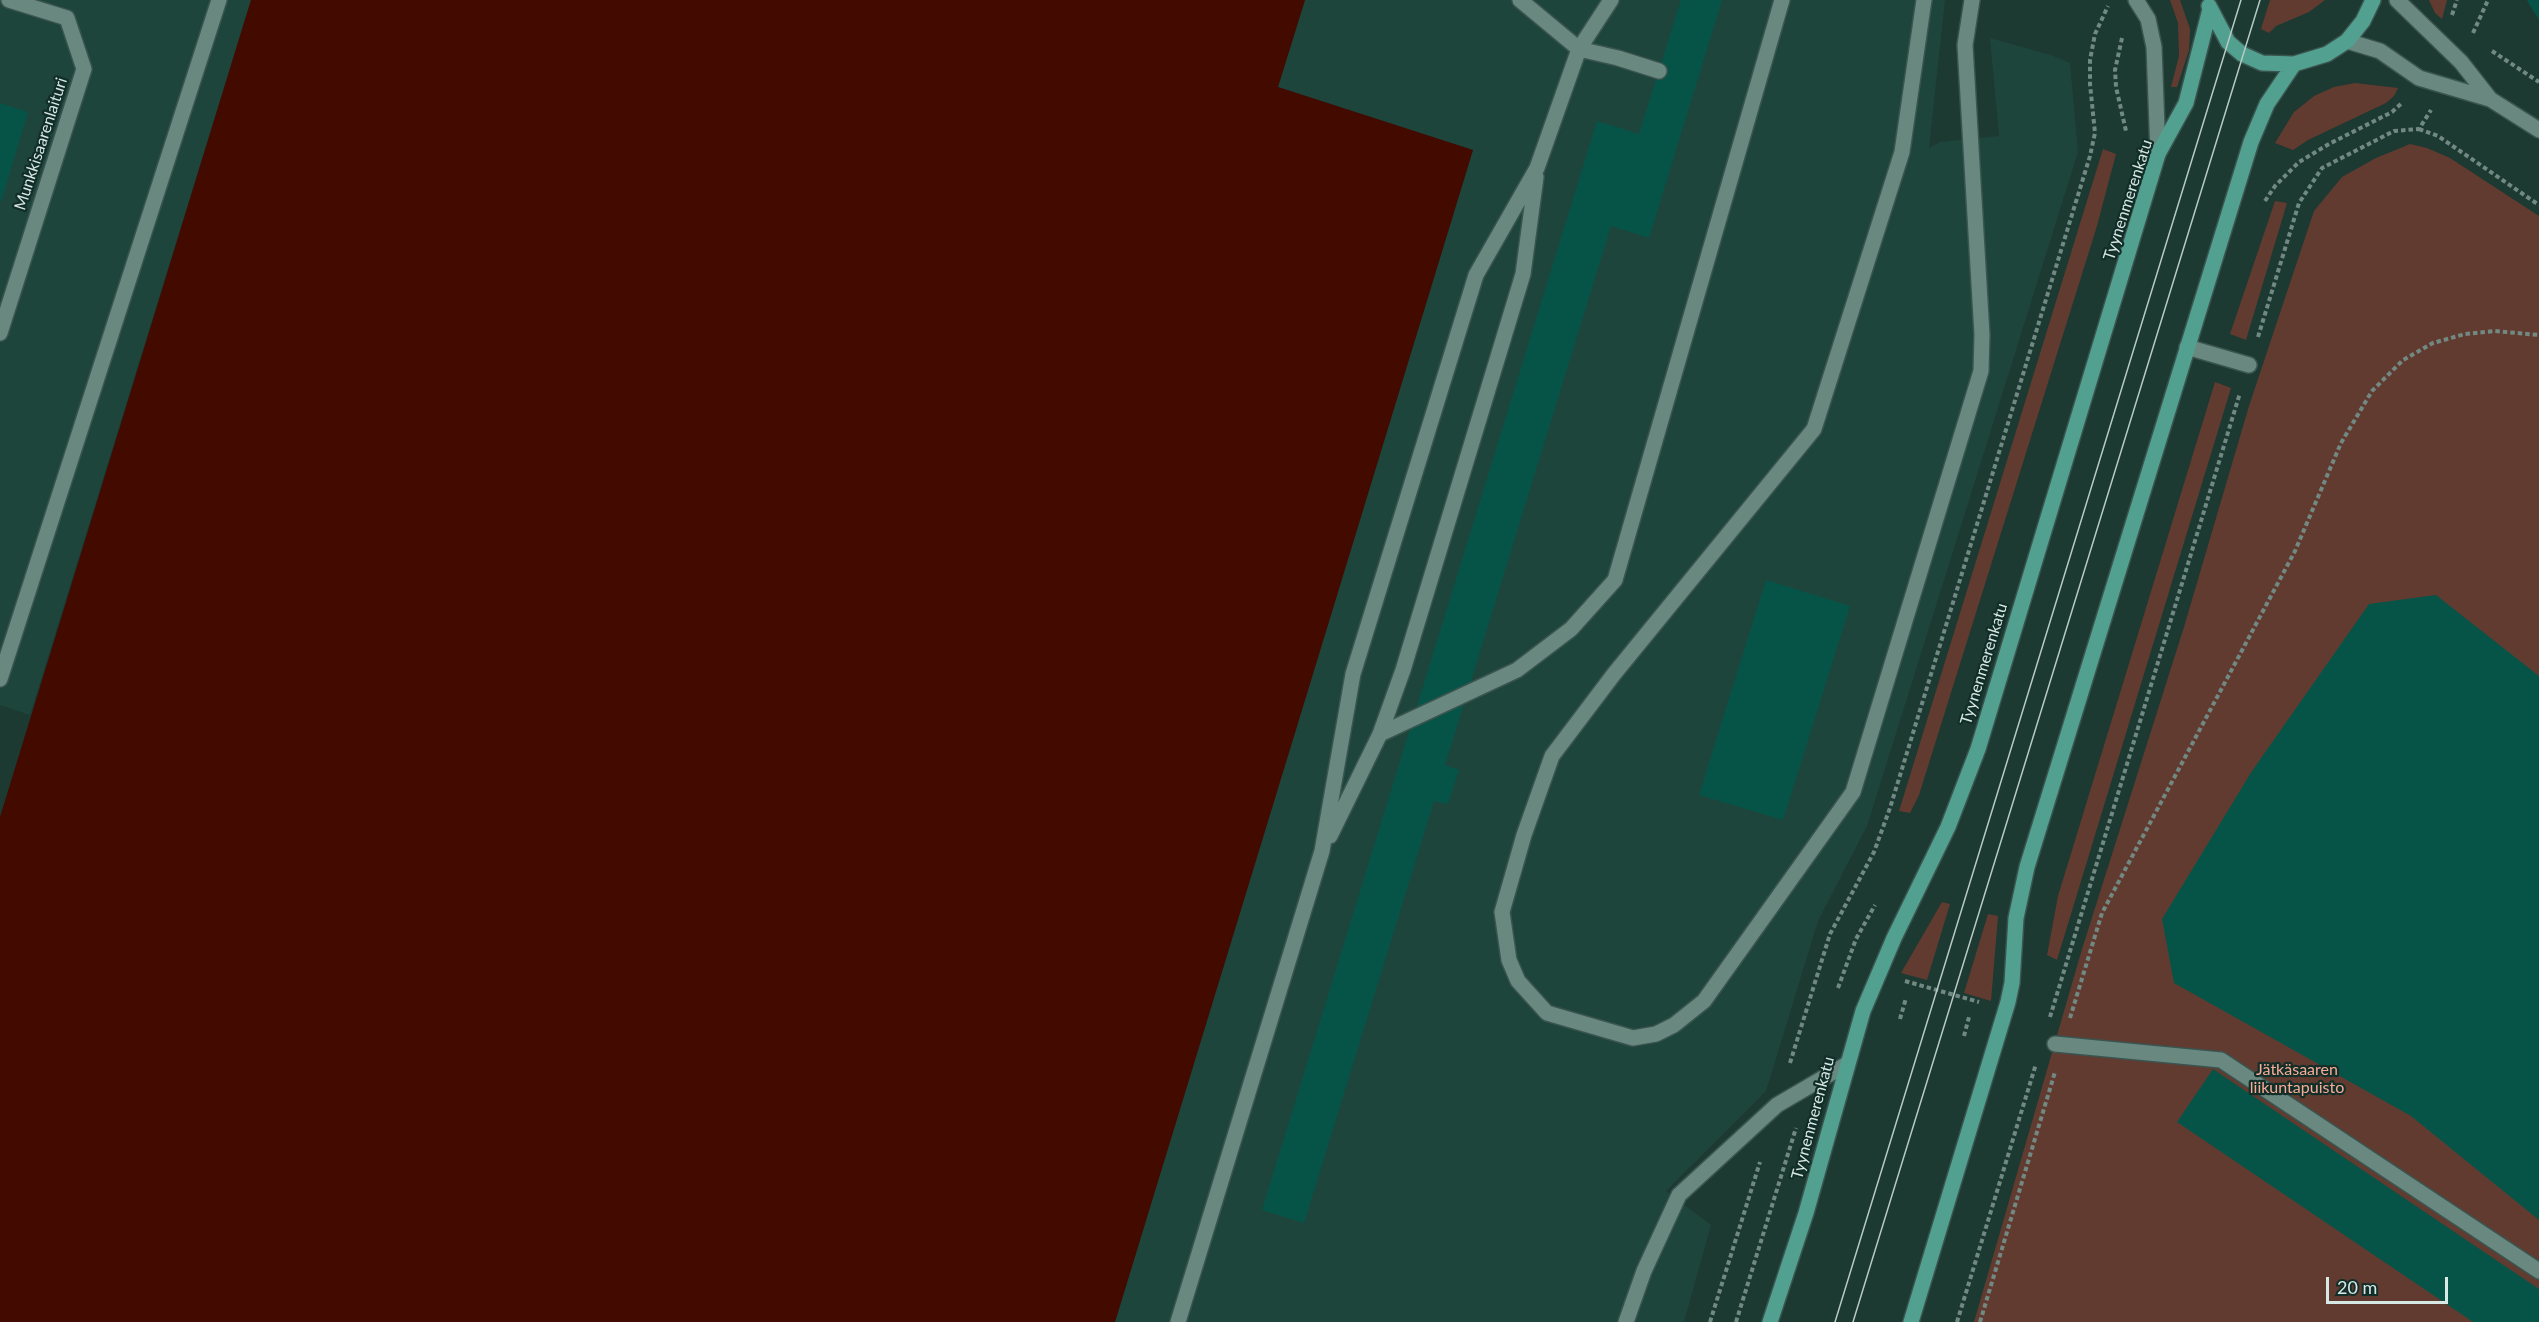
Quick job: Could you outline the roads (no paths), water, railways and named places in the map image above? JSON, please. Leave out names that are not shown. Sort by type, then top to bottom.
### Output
[{"type":"main road","name":"Tyynenmerenkatu","points":[[2209,4],[2228,42],[2242,54],[2262,63],[2294,64],[2327,54],[2347,41],[2363,21],[2373,0]]},
{"type":"main road","name":"Tyynenmerenkatu","points":[[1770,1322],[1806,1213],[1855,1034],[1878,973],[1948,827],[1978,749],[2158,154],[2186,103],[2209,4]]},
{"type":"main road","points":[[1911,1322],[2006,1010],[2012,983],[2016,918],[2027,867],[2251,142],[2267,104],[2294,64]]},
{"type":"street","name":"Munkkisaarenlaituri","points":[[0,333],[84,69],[67,18],[9,0]]},
{"type":"street","points":[[0,679],[219,0]]},
{"type":"street","points":[[1520,0],[1579,49],[1659,71]]},
{"type":"street","points":[[1178,1322],[1322,851],[1353,674],[1476,275],[1537,168],[1579,49],[1611,0]]},
{"type":"street","points":[[1380,734],[1517,670],[1571,629],[1615,580],[1782,0]]},
{"type":"street","points":[[1924,0],[1902,152],[1814,429],[1614,674],[1552,756],[1524,835],[1502,912],[1509,960],[1518,981],[1547,1013],[1633,1038],[1656,1034],[1674,1025],[1704,1001],[1853,792],[1981,371],[1982,335],[1965,45],[1972,0]]},
{"type":"street","points":[[2136,0],[2148,19],[2154,46],[2158,154]]},
{"type":"street","points":[[2397,0],[2461,62],[2490,99]]},
{"type":"street","points":[[2347,41],[2380,51],[2420,78],[2490,99],[2539,130]]},
{"type":"street","points":[[1322,851],[1380,734],[1403,670],[1523,274],[1537,168]]},
{"type":"street","points":[[2187,346],[2249,366]]},
{"type":"street","points":[[2059,1044],[2221,1060],[2539,1271]]},
{"type":"street","points":[[1626,1322],[1644,1271],[1679,1195],[1777,1105],[1847,1064]]},
{"type":"tram line","points":[[1835,1322],[2241,0]]},
{"type":"tram line","points":[[1853,1322],[2260,0]]},
{"type":"park label","name":"Jätkäsaaren liikuntapuisto","points":[[2297,1079]]}]
